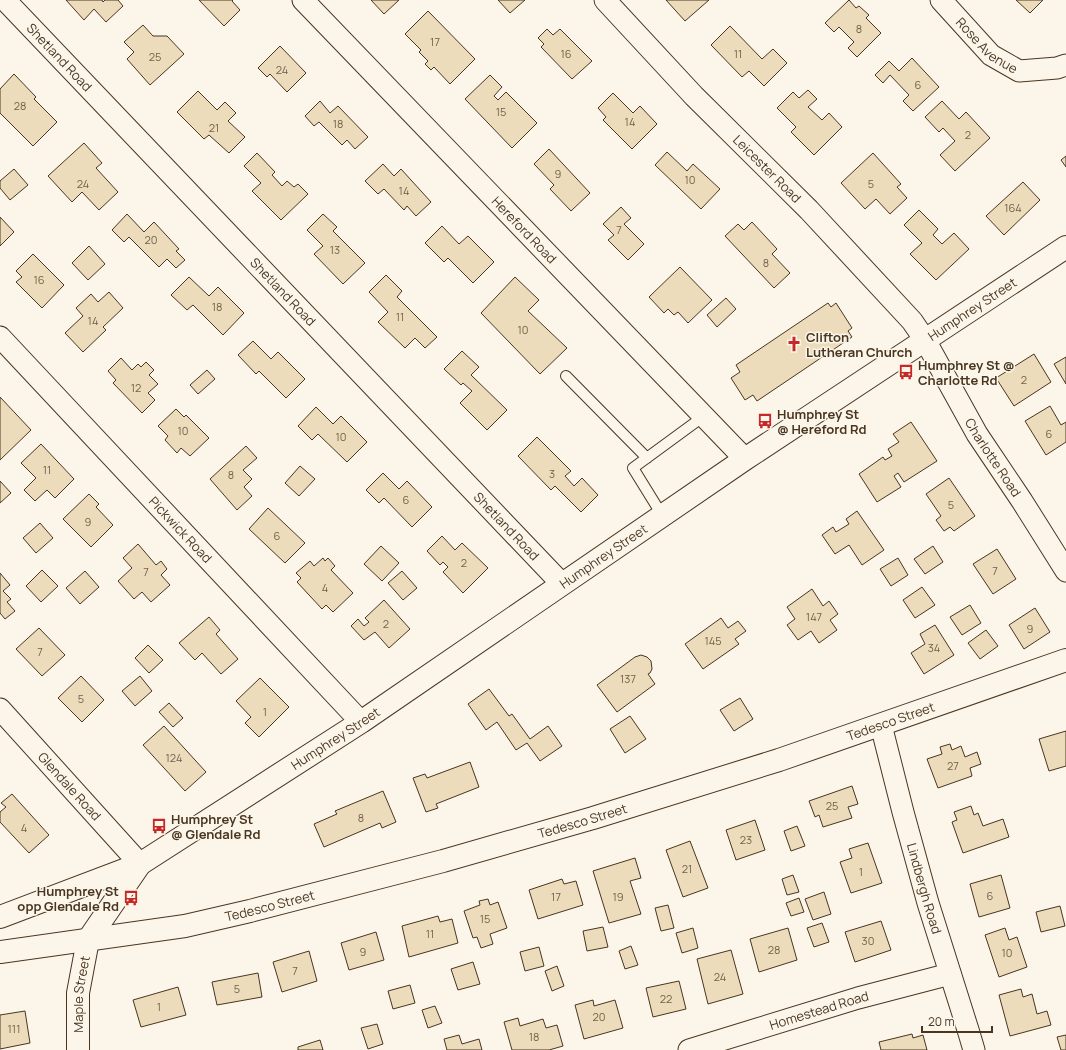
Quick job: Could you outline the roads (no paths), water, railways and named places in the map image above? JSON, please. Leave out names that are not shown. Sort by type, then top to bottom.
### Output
[{"type":"main road","name":"Humphrey Street","points":[[0,917],[140,864],[361,722],[745,459],[1066,247]]},
{"type":"main road","name":"Tedesco Street","points":[[88,940],[185,926],[443,861],[593,818],[779,760],[1066,660]]},
{"type":"main road","name":"Humphrey Street","points":[[88,940],[140,864]]},
{"type":"main road","points":[[0,952],[88,940]]},
{"type":"main road","name":"Maple Street","points":[[78,1050],[78,993],[88,940]]},
{"type":"street","name":"Shetland Road","points":[[5,0],[562,584]]},
{"type":"street","name":"Hereford Road","points":[[303,0],[745,459]]},
{"type":"street","name":"Leicester Road","points":[[605,0],[694,96],[808,210],[912,321],[925,340]]},
{"type":"street","name":"Rose Avenue","points":[[941,0],[991,55],[1019,71],[1057,68],[1066,64]]},
{"type":"street","name":"Pickwick Road","points":[[0,337],[361,722]]},
{"type":"street","name":"Charlotte Road","points":[[925,340],[977,434],[1022,501],[1066,571]]},
{"type":"street","name":"Glendale Road","points":[[0,709],[140,864]]},
{"type":"street","name":"Lindbergh Road","points":[[881,724],[925,895],[974,1050]]},
{"type":"street","name":"Homestead Road","points":[[689,1050],[858,998],[950,974]]},
{"type":"lane","points":[[566,376],[647,458]]},
{"type":"lane","points":[[662,515],[633,468],[704,416]]},
{"type":"place","name":"Clifton Lutheran Church","points":[[794,344]]},
{"type":"place","name":"Humphrey St @ Charlotte Rd","points":[[906,372]]},
{"type":"place","name":"Humphrey St @ Hereford Rd","points":[[765,421]]},
{"type":"place","name":"Humphrey St @ Glendale Rd","points":[[159,826]]},
{"type":"place","name":"Humphrey St opp Glendale Rd","points":[[131,898]]}]
